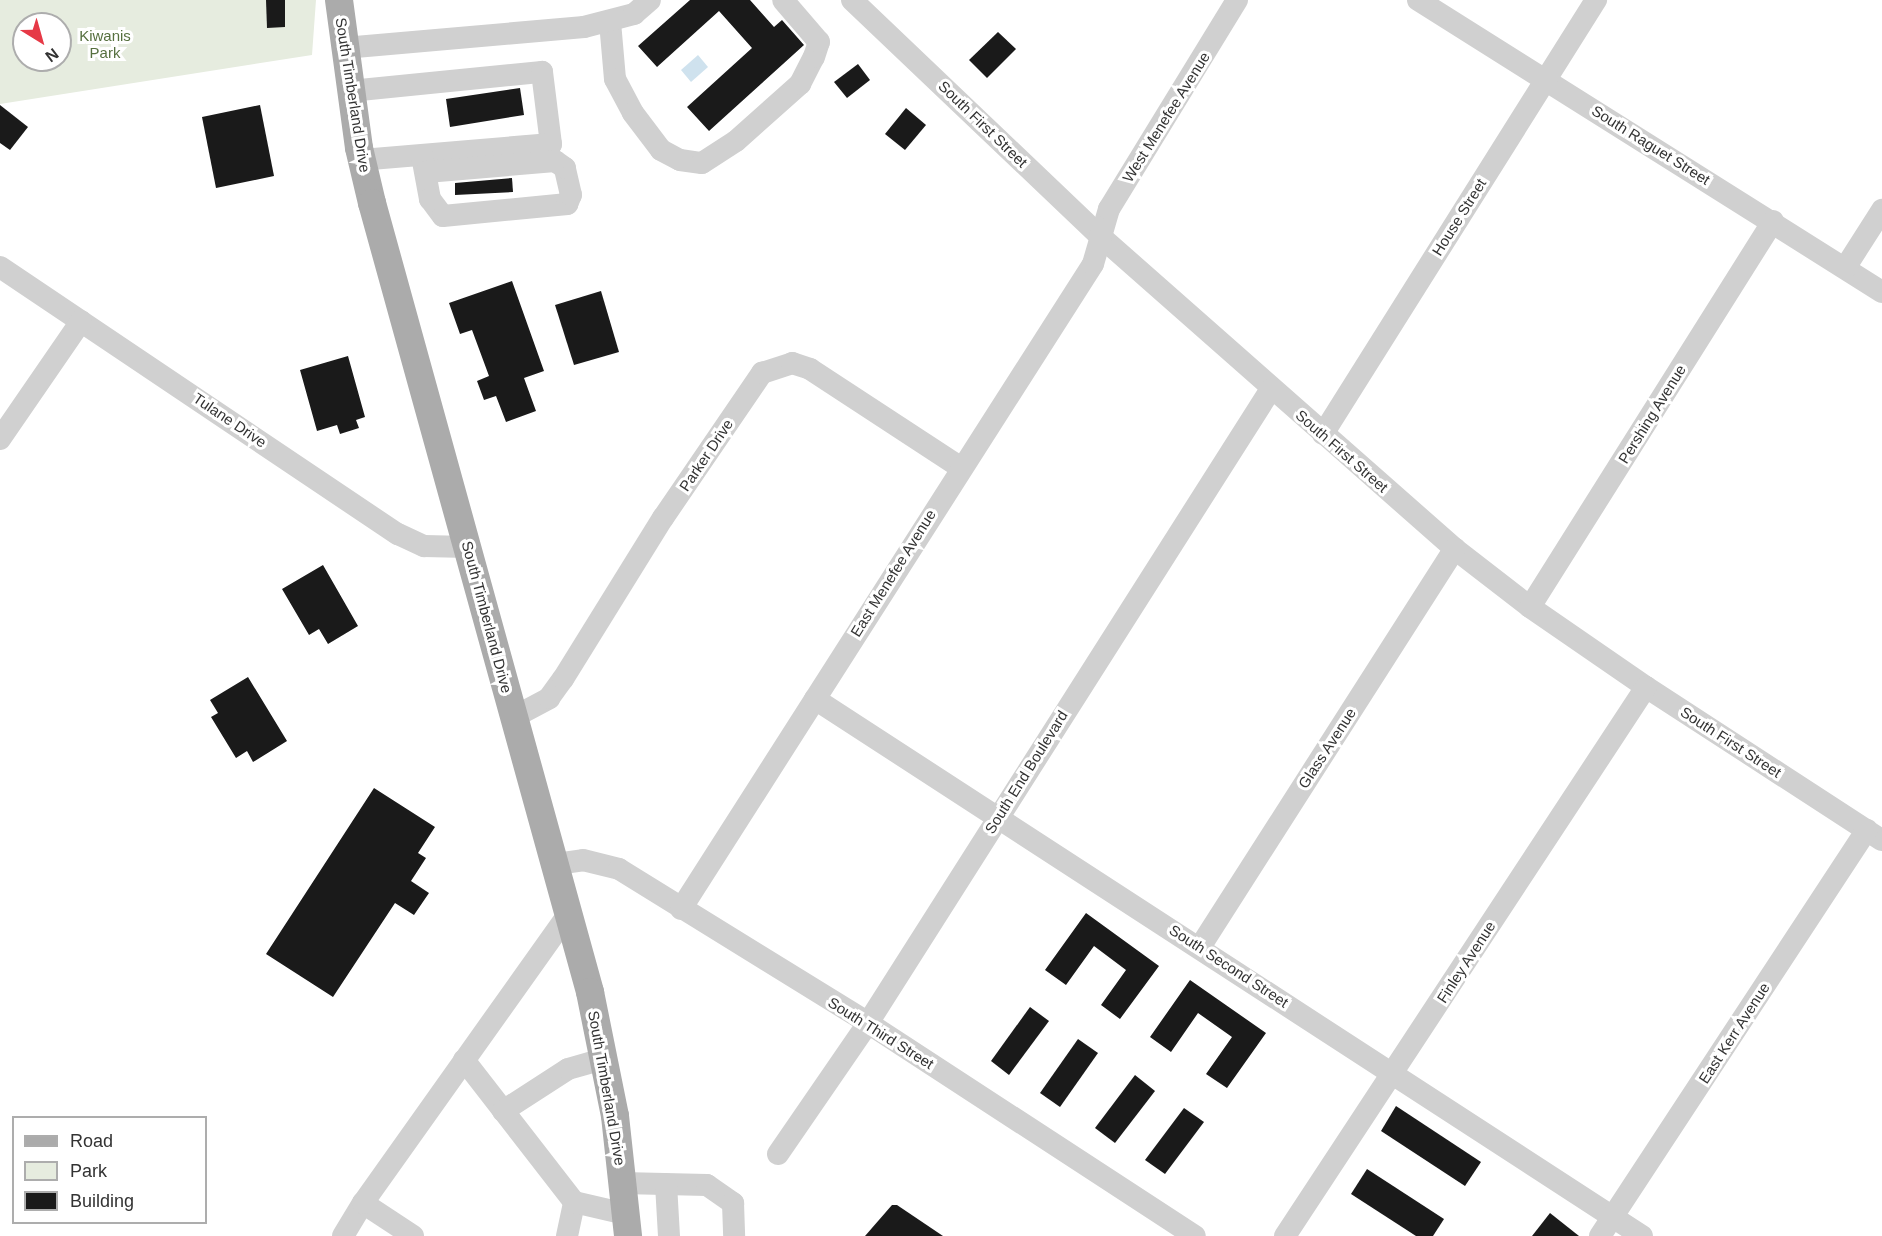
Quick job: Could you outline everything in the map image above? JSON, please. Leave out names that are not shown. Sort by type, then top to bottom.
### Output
[{"type":"main road","name":"South Timberland Drive","points":[[339,0],[350,91],[362,160],[556,864],[604,1059],[627,1225]]},
{"type":"street","points":[[344,48],[610,22],[634,14],[650,0]]},
{"type":"street","points":[[610,22],[615,79],[633,113],[661,150],[680,160],[702,163],[736,141],[800,84],[814,57],[819,42],[783,0]]},
{"type":"street","name":"South First Street","points":[[852,0],[1100,236],[1270,389],[1455,549],[1530,607],[1646,687],[1875,835]]},
{"type":"street","name":"West Menefee Avenue","points":[[1100,236],[1109,209],[1238,0]]},
{"type":"street","name":"South Raguet Street","points":[[1418,0],[1882,291]]},
{"type":"street","name":"House Street","points":[[1323,434],[1596,0]]},
{"type":"street","points":[[350,91],[542,72],[551,144],[424,164]]},
{"type":"street","points":[[362,160],[424,164],[555,161],[565,168],[571,195],[567,204],[443,216],[430,200],[424,164]]},
{"type":"street","points":[[1845,268],[1882,210]]},
{"type":"street","name":"Pershing Avenue","points":[[1530,607],[1773,221]]},
{"type":"street","name":"East Menefee Avenue","points":[[681,909],[960,467],[1092,264],[1100,236]]},
{"type":"street","name":"Tulane Drive","points":[[0,267],[398,534],[424,546],[468,547]]},
{"type":"street","points":[[0,440],[81,321]]},
{"type":"street","name":"Parker Drive","points":[[514,717],[549,698],[563,680],[663,518],[762,373],[792,363],[810,369],[960,467]]},
{"type":"street","name":"South End Boulevard","points":[[778,1154],[868,1023],[1270,389]]},
{"type":"street","name":"Glass Avenue","points":[[1200,947],[1455,549]]},
{"type":"street","name":"Finley Avenue","points":[[1285,1236],[1646,687]]},
{"type":"street","name":"South Second Street","points":[[815,699],[1394,1072],[1642,1236]]},
{"type":"street","name":"East Kerr Avenue","points":[[1600,1236],[1875,835]]},
{"type":"street","name":"South Third Street","points":[[556,864],[583,860],[599,862],[619,869],[868,1023],[1196,1236]]},
{"type":"street","points":[[343,1236],[363,1203],[569,913]]},
{"type":"street","points":[[503,1111],[568,1069],[604,1059]]},
{"type":"street","points":[[464,1060],[574,1202],[627,1225]]},
{"type":"street","points":[[622,1183],[707,1185],[733,1203],[734,1236]]},
{"type":"street","points":[[666,1184],[669,1236]]},
{"type":"street","points":[[567,1236],[574,1202]]},
{"type":"street","points":[[363,1203],[413,1236]]},
{"type":"green space","name":"Kiwanis Park","points":[[0,0],[316,0],[312,55],[0,104]]},
{"type":"water","points":[[698,55],[708,67],[691,82],[681,70]]},
{"type":"building","points":[[266,0],[285,0],[285,27],[267,28]]},
{"type":"building","points":[[690,0],[750,0],[774,27],[782,20],[804,45],[709,131],[687,107],[752,48],[719,11],[657,67],[638,46]]},
{"type":"building","points":[[998,32],[1016,49],[987,78],[969,60]]},
{"type":"building","points":[[858,64],[870,80],[847,98],[834,82]]},
{"type":"building","points":[[520,88],[524,115],[450,127],[446,99]]},
{"type":"building","points":[[0,105],[28,127],[10,150],[0,143]]},
{"type":"building","points":[[260,105],[274,176],[216,188],[202,117]]},
{"type":"building","points":[[906,108],[926,125],[905,150],[885,134]]},
{"type":"building","points":[[512,178],[513,192],[455,195],[455,183]]},
{"type":"building","points":[[512,281],[544,371],[524,378],[536,411],[506,422],[496,396],[484,400],[477,381],[489,376],[472,330],[460,334],[449,303]]},
{"type":"building","points":[[601,291],[619,352],[574,365],[555,305]]},
{"type":"building","points":[[348,356],[365,417],[356,420],[359,428],[340,434],[337,425],[317,431],[300,370]]},
{"type":"building","points":[[323,565],[358,626],[328,644],[319,629],[309,635],[282,589]]},
{"type":"building","points":[[248,677],[287,741],[253,762],[247,751],[236,758],[211,717],[218,713],[210,700]]},
{"type":"building","points":[[374,788],[435,827],[418,853],[426,858],[411,881],[429,893],[414,915],[395,903],[333,997],[266,954]]},
{"type":"building","points":[[1086,913],[1159,966],[1120,1019],[1101,1005],[1126,970],[1094,946],[1066,985],[1045,970]]},
{"type":"building","points":[[1190,980],[1266,1033],[1227,1088],[1206,1074],[1232,1037],[1198,1013],[1171,1052],[1150,1037]]},
{"type":"building","points":[[1030,1007],[1049,1021],[1009,1075],[991,1061]]},
{"type":"building","points":[[1078,1039],[1098,1053],[1060,1107],[1040,1093]]},
{"type":"building","points":[[1135,1075],[1155,1091],[1115,1143],[1095,1128]]},
{"type":"building","points":[[1396,1106],[1481,1162],[1465,1186],[1381,1131]]},
{"type":"building","points":[[1184,1108],[1204,1122],[1165,1174],[1145,1160]]},
{"type":"building","points":[[1367,1169],[1444,1219],[1433,1236],[1416,1236],[1351,1194]]},
{"type":"building","points":[[892,1205],[897,1205],[943,1236],[865,1236]]},
{"type":"building","points":[[1550,1213],[1579,1236],[1532,1236]]}]
